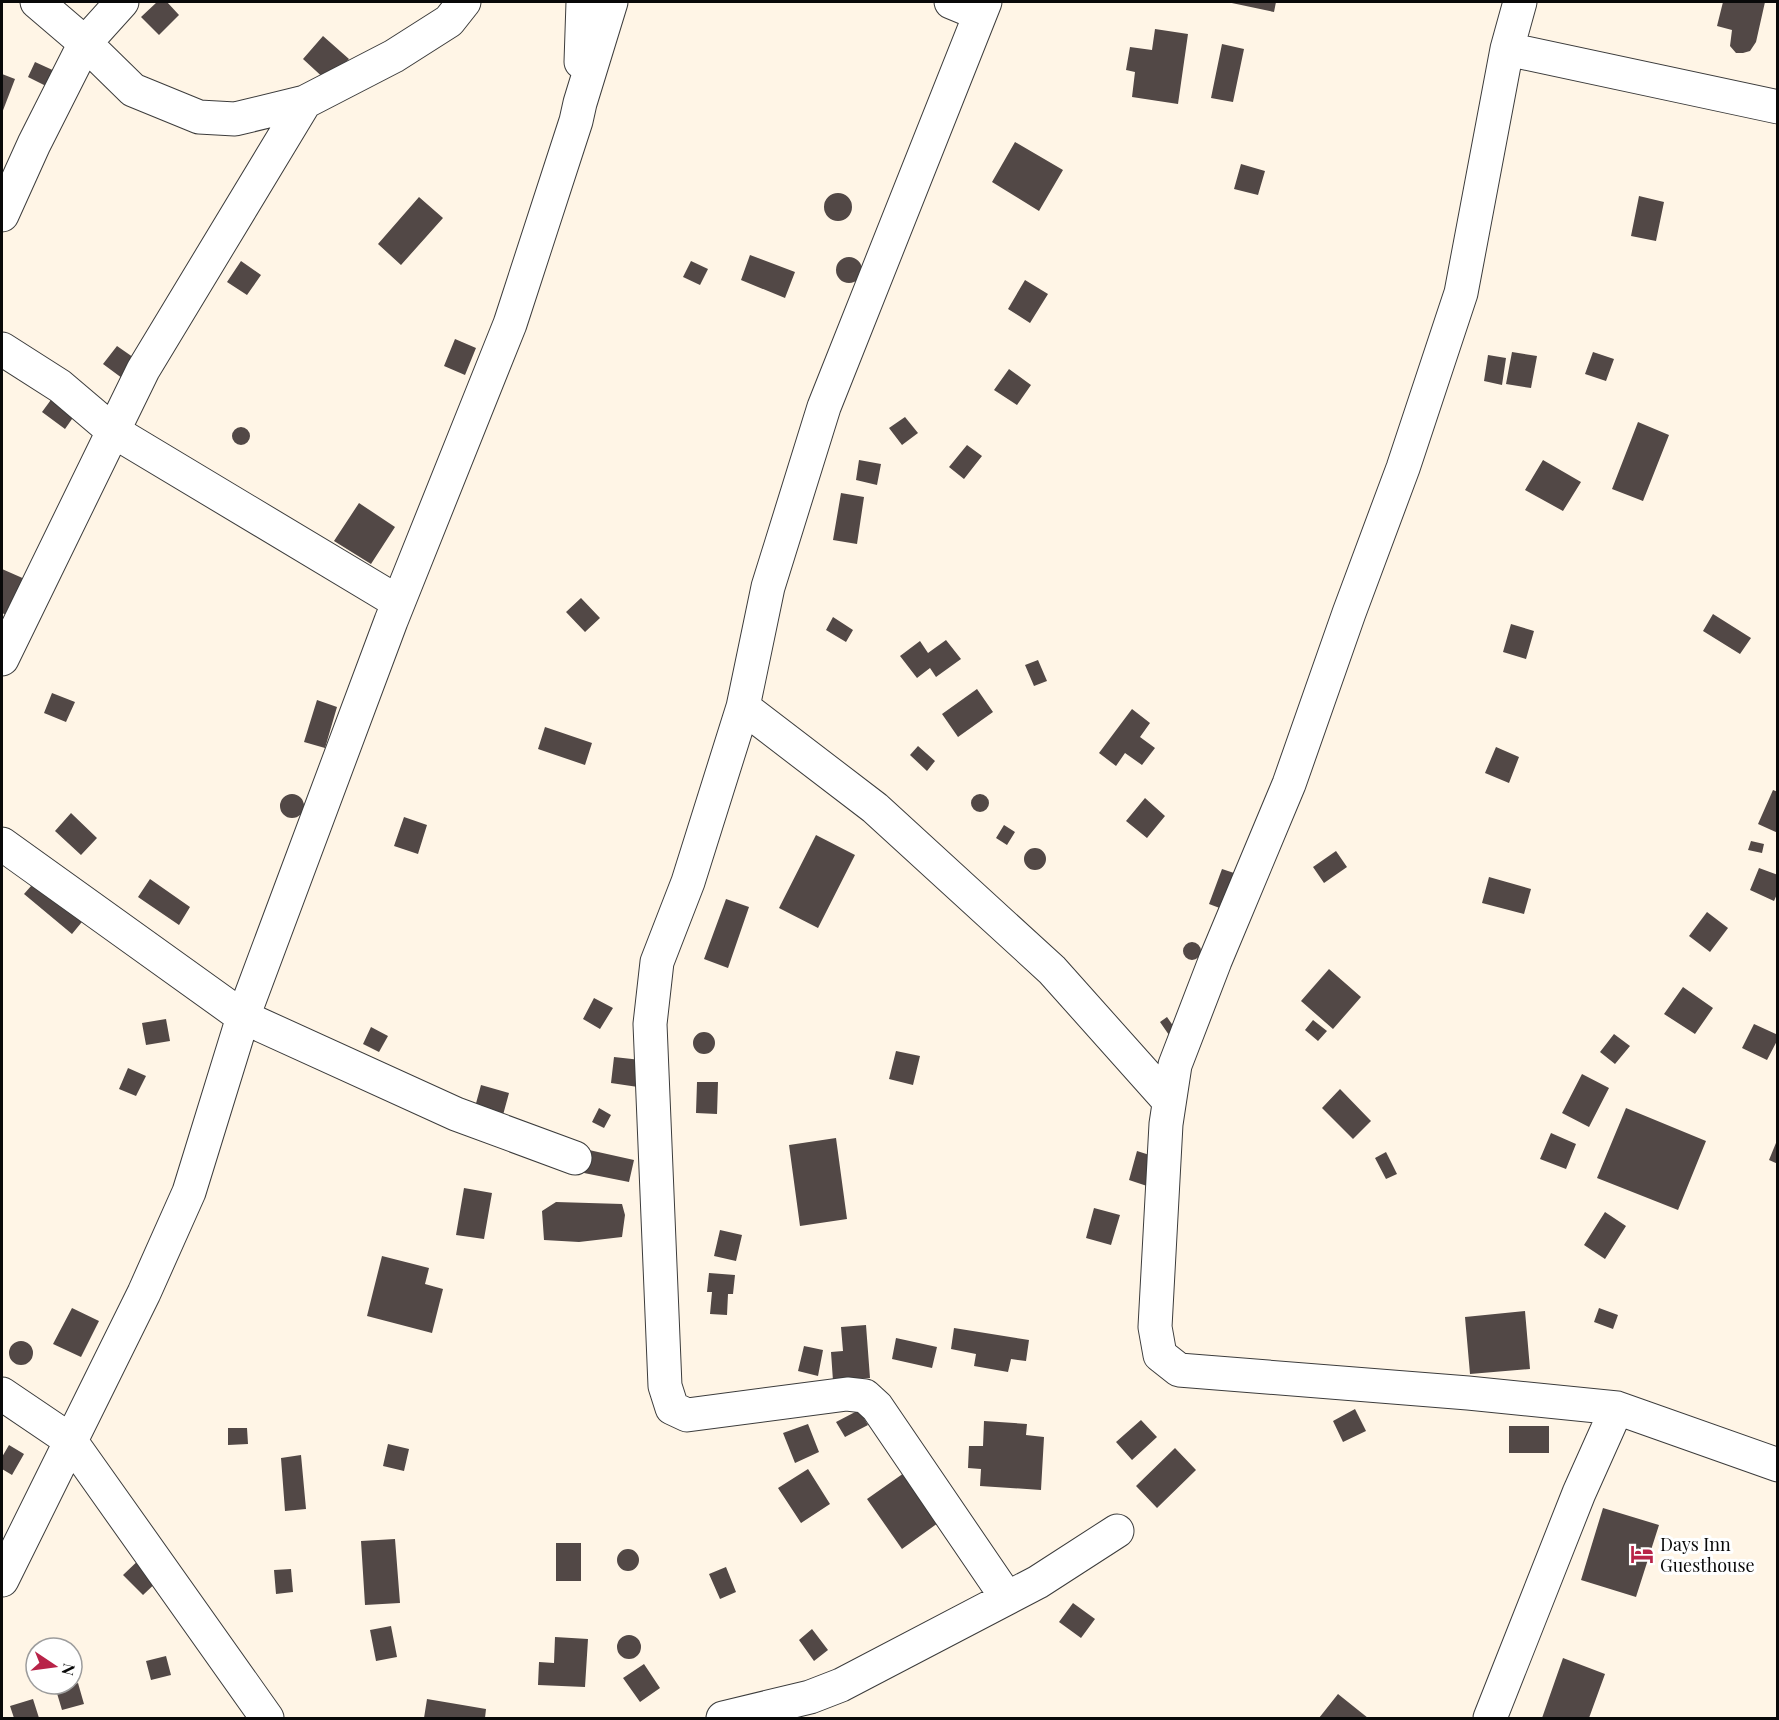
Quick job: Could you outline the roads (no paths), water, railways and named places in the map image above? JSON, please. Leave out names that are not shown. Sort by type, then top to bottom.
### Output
[{"type":"street","points":[[37,2],[85,43],[133,90],[199,117],[235,119],[305,102],[404,50],[449,21],[464,2]]},
{"type":"street","points":[[2,215],[34,144],[85,43],[122,2]]},
{"type":"street","points":[[580,103],[583,2]]},
{"type":"street","points":[[2,1580],[144,1293],[189,1192],[243,1017],[398,602],[510,324],[576,122],[611,2]]},
{"type":"street","points":[[1520,2],[1507,50],[1461,293],[1403,468],[1289,784],[1215,961],[1175,1065],[1166,1124],[1155,1327],[1160,1355],[1179,1370],[1468,1393],[1617,1408],[1778,1465]]},
{"type":"street","points":[[972,6],[824,407],[768,587],[743,707],[688,882],[657,962],[650,1024],[665,1386],[672,1408],[687,1415],[847,1394],[865,1396],[877,1407],[1007,1598]]},
{"type":"street","points":[[1507,50],[1778,107]]},
{"type":"street","points":[[2,658],[143,370],[305,102]]},
{"type":"street","points":[[2,349],[60,386],[112,431],[398,602]]},
{"type":"street","points":[[743,707],[875,808],[1043,962],[1169,1101]]},
{"type":"street","points":[[2,844],[243,1017],[456,1114],[575,1158]]},
{"type":"street","points":[[2,1394],[70,1440],[267,1719]]},
{"type":"street","points":[[1491,1719],[1579,1493],[1617,1408]]},
{"type":"street","points":[[723,1719],[814,1708],[842,1685],[1038,1582],[1117,1530]]},
{"type":"place","name":"Days Inn Guesthouse","points":[[1642,1554]]}]
